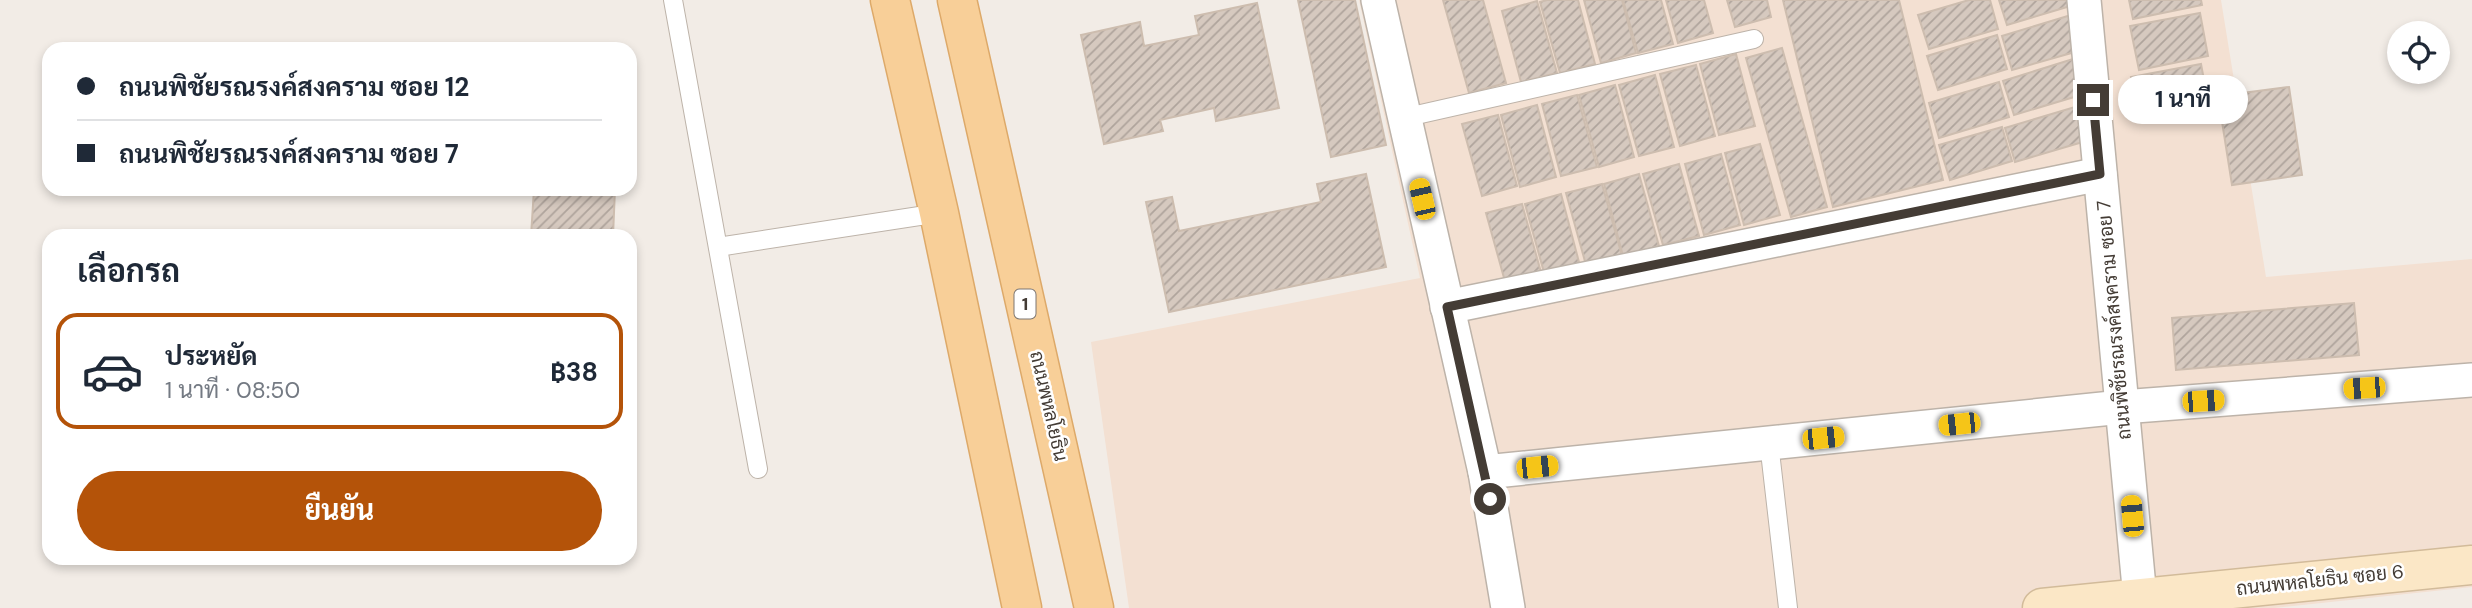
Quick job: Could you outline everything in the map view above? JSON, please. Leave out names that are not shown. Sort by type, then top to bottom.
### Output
[{"type":"main road","points":[[890,0],[939,213],[1022,608]]},
{"type":"main road","name":"ถนนพหลโยธิน","points":[[957,0],[1094,608]]},
{"type":"street","points":[[1378,0],[1485,472],[1508,608]]},
{"type":"street","name":"ถนนพิชัยรณรงค์สงคราม ซอย 7","points":[[2084,0],[2140,598]]},
{"type":"street","points":[[1447,307],[2100,174]]},
{"type":"street","points":[[1485,472],[2122,407],[2472,380]]},
{"type":"street","name":"ถนนพหลโยธิน ซอย 6","points":[[2042,608],[2472,565]]},
{"type":"lane","points":[[673,0],[758,469]]},
{"type":"lane","points":[[1403,118],[1754,39]]},
{"type":"lane","points":[[718,247],[939,213]]},
{"type":"lane","points":[[1769,443],[1788,608]]},
{"type":"shaded area","points":[[1359,0],[2221,0],[2266,277],[2472,259],[2472,587],[2275,608],[1129,608],[1091,342],[1420,278]]},
{"type":"building","points":[[1298,0],[1355,0],[1386,145],[1331,157]]},
{"type":"building","points":[[1443,0],[1483,0],[1506,83],[1469,93]]},
{"type":"building","points":[[1578,0],[1595,64],[1560,73],[1540,2]]},
{"type":"building","points":[[1584,0],[1622,0],[1636,53],[1601,63]]},
{"type":"building","points":[[1623,0],[1661,0],[1673,44],[1638,53]]},
{"type":"building","points":[[1666,0],[1704,0],[1713,33],[1678,43]]},
{"type":"building","points":[[1727,0],[1767,0],[1771,17],[1735,27]]},
{"type":"building","points":[[1783,0],[1899,0],[1943,180],[1833,207]]},
{"type":"building","points":[[1969,0],[1990,0],[1998,29],[1929,49],[1918,15]]},
{"type":"building","points":[[1999,0],[2076,0],[2077,4],[2007,25]]},
{"type":"building","points":[[2129,0],[2201,0],[2202,5],[2133,19]]},
{"type":"building","points":[[1537,1],[1557,73],[1521,82],[1502,11]]},
{"type":"building","points":[[1257,3],[1279,108],[1216,121],[1214,108],[1160,120],[1163,131],[1104,144],[1081,35],[1140,22],[1144,46],[1199,35],[1195,16]]},
{"type":"building","points":[[2200,13],[2208,56],[2139,70],[2130,26]]},
{"type":"building","points":[[2071,15],[2082,50],[2012,70],[2002,36]]},
{"type":"building","points":[[1997,35],[2007,69],[1938,90],[1927,56]]},
{"type":"building","points":[[1782,48],[1827,207],[1791,217],[1746,58]]},
{"type":"building","points":[[1736,54],[1755,126],[1719,135],[1700,64]]},
{"type":"building","points":[[2073,59],[2084,94],[2014,115],[2003,81]]},
{"type":"building","points":[[2201,64],[2209,107],[2140,121],[2131,77]]},
{"type":"building","points":[[1696,65],[1715,136],[1680,146],[1660,74]]},
{"type":"building","points":[[1655,75],[1674,147],[1639,156],[1619,85]]},
{"type":"building","points":[[1999,82],[2009,117],[1939,138],[1929,103]]},
{"type":"building","points":[[1615,85],[1634,157],[1599,167],[1579,95]]},
{"type":"building","points":[[2289,87],[2302,175],[2232,185],[2218,96]]},
{"type":"building","points":[[1577,95],[1597,167],[1561,176],[1542,104]]},
{"type":"building","points":[[1537,105],[1556,177],[1520,187],[1501,115]]},
{"type":"building","points":[[2075,107],[2086,141],[2015,162],[2005,128]]},
{"type":"building","points":[[1498,115],[1517,186],[1482,196],[1462,124]]},
{"type":"building","points":[[2002,127],[2012,161],[1950,180],[1939,145]]},
{"type":"building","points":[[1760,144],[1780,215],[1744,225],[1725,153]]},
{"type":"building","points":[[1721,154],[1740,225],[1704,235],[1685,164]]},
{"type":"building","points":[[1679,164],[1699,236],[1663,245],[1643,174]]},
{"type":"building","points":[[1366,174],[1386,267],[1169,312],[1146,202],[1172,197],[1179,231],[1321,202],[1317,184]]},
{"type":"building","points":[[1639,174],[1659,246],[1623,256],[1604,184]]},
{"type":"building","points":[[1602,184],[1622,256],[1586,265],[1566,193]]},
{"type":"building","points":[[1561,194],[1580,266],[1545,276],[1525,204]]},
{"type":"building","points":[[534,196],[615,196],[613,229],[531,229]]},
{"type":"building","points":[[1522,204],[1542,276],[1506,285],[1486,213]]},
{"type":"building","points":[[2354,303],[2359,355],[2176,370],[2172,318]]},
{"type":"route","points":[[1490,499],[1447,307],[2100,174],[2093,100]]}]
